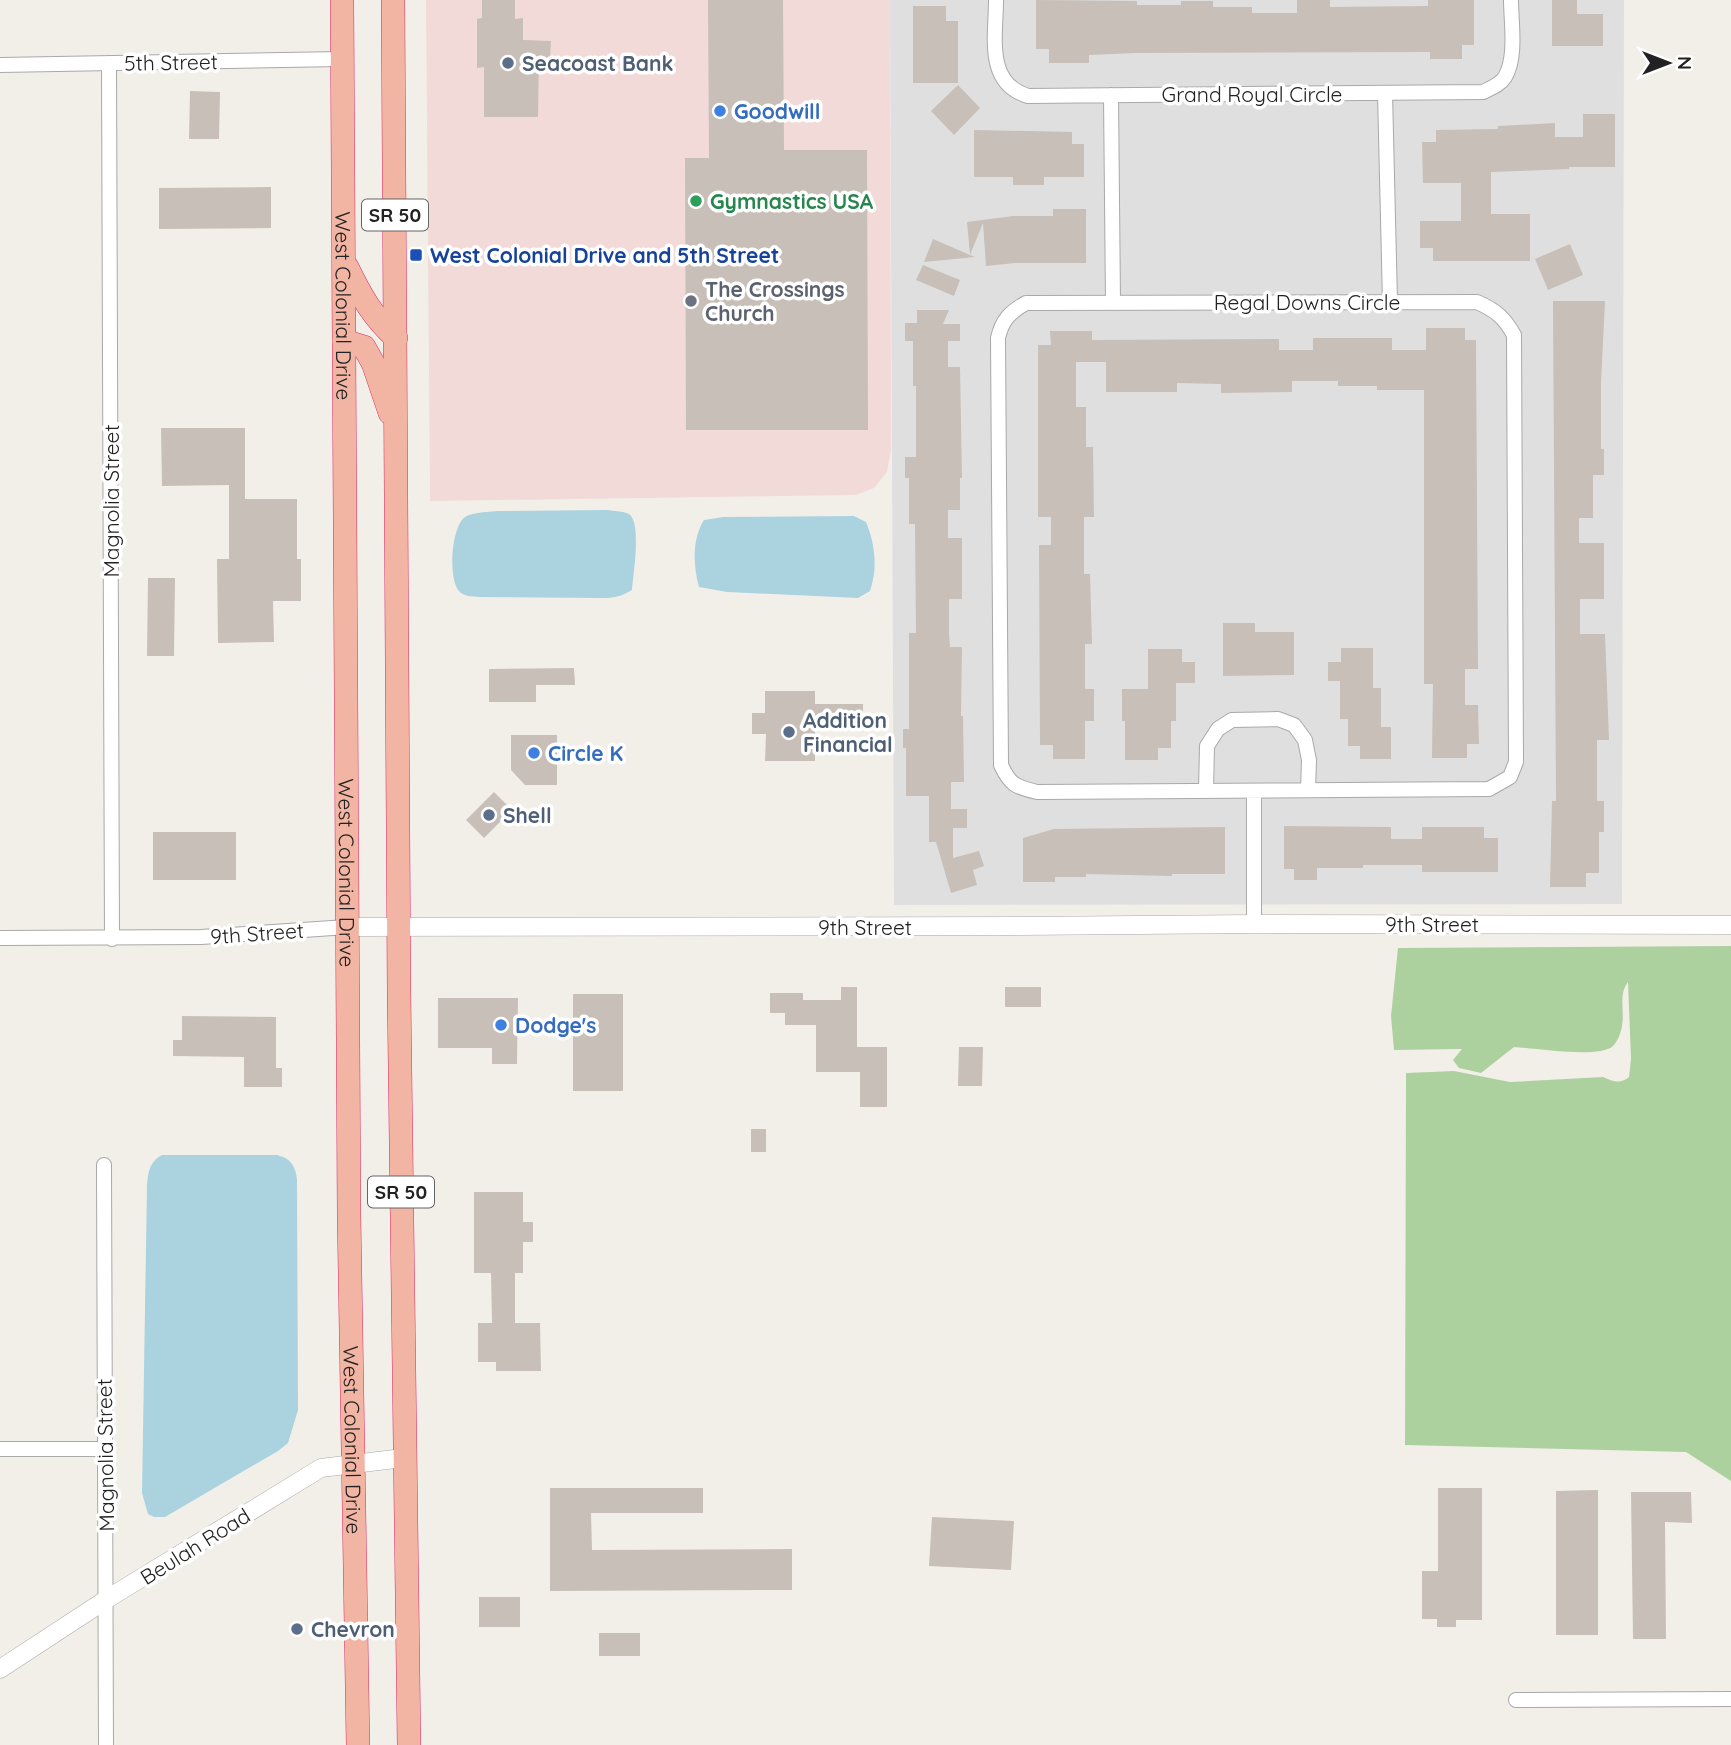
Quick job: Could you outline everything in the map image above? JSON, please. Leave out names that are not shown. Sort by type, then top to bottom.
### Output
[{"type":"highway","name":"West Colonial Drive","points":[[342,0],[347,927],[358,1745]]},
{"type":"highway","name":"SR 50","points":[[393,0],[398,927],[403,1458],[409,1745]]},
{"type":"highway","points":[[344,261],[365,303],[377,320],[396,338]]},
{"type":"highway","points":[[344,341],[364,347],[373,363],[396,430]]},
{"type":"street","name":"Grand Royal Circle","points":[[996,0],[996,65],[1003,80],[1014,92],[1028,96],[1483,92],[1496,87],[1506,76],[1511,57],[1511,0]]},
{"type":"street","name":"5th Street","points":[[0,65],[342,59]]},
{"type":"street","name":"Magnolia Street","points":[[109,63],[112,939]]},
{"type":"street","points":[[1385,93],[1390,302]]},
{"type":"street","points":[[1111,95],[1113,303]]},
{"type":"street","name":"Regal Downs Circle","points":[[1390,302],[1477,302],[1496,310],[1506,320],[1514,335],[1516,762],[1510,777],[1489,789],[1037,792],[1018,788],[1008,780],[1000,765],[998,338],[1001,326],[1011,312],[1026,303],[1390,302]]},
{"type":"street","points":[[1206,791],[1207,746],[1218,729],[1232,720],[1278,719],[1294,725],[1305,740],[1309,760],[1308,790]]},
{"type":"street","points":[[1254,791],[1254,924]]},
{"type":"street","name":"9th Street","points":[[0,938],[201,937],[347,927],[1731,925]]},
{"type":"street","name":"Magnolia Street","points":[[104,1165],[106,1745]]},
{"type":"street","points":[[0,1450],[105,1450]]},
{"type":"street","name":"Beulah Road","points":[[0,1669],[107,1599],[321,1468],[403,1458]]},
{"type":"street","points":[[1516,1700],[1731,1699]]},
{"type":"shaded area","points":[[426,0],[890,0],[891,450],[887,472],[874,488],[856,495],[430,501]]},
{"type":"shaded area","points":[[890,0],[1624,0],[1622,904],[894,905]]},
{"type":"green space","points":[[1731,946],[1731,1481],[1686,1452],[1405,1445],[1406,1073],[1454,1071],[1510,1082],[1603,1077],[1619,1082],[1629,1077],[1631,1059],[1628,982],[1623,992],[1620,1034],[1613,1046],[1606,1050],[1581,1052],[1514,1047],[1481,1073],[1459,1068],[1453,1060],[1462,1049],[1394,1050],[1391,1016],[1398,948]]},
{"type":"water","points":[[607,510],[629,514],[635,528],[632,590],[625,594],[604,598],[480,597],[468,596],[459,591],[452,565],[454,542],[460,523],[465,517],[498,511]]},
{"type":"water","points":[[854,516],[866,522],[874,556],[870,591],[858,598],[727,592],[699,587],[695,553],[697,536],[704,520],[723,517]]},
{"type":"water","points":[[162,1155],[277,1155],[286,1158],[294,1167],[297,1180],[298,1410],[288,1443],[278,1451],[165,1517],[154,1517],[148,1514],[142,1493],[147,1186],[152,1164]]},
{"type":"building","name":"Seacoast Bank","points":[[482,0],[515,0],[515,19],[523,18],[523,40],[551,41],[550,58],[539,58],[538,117],[484,117],[484,67],[477,68],[477,19],[482,18]]},
{"type":"building","points":[[708,0],[783,0],[784,150],[867,150],[868,430],[686,430],[685,158],[709,158]]},
{"type":"building","points":[[1036,0],[1137,1],[1137,5],[1181,5],[1181,1],[1213,1],[1213,7],[1252,7],[1252,13],[1297,13],[1297,0],[1330,0],[1330,7],[1428,6],[1428,0],[1474,0],[1474,45],[1462,45],[1462,59],[1430,59],[1430,52],[1137,53],[1089,55],[1089,63],[1049,63],[1049,49],[1036,49]]},
{"type":"building","points":[[1552,0],[1577,0],[1577,14],[1603,14],[1603,46],[1552,46]]},
{"type":"building","points":[[913,6],[946,6],[946,21],[958,21],[958,83],[913,83]]},
{"type":"building","points":[[958,85],[980,108],[954,135],[931,111]]},
{"type":"building","points":[[190,91],[220,92],[219,139],[189,139]]},
{"type":"building","points":[[1583,114],[1615,114],[1615,167],[1491,172],[1491,214],[1530,214],[1530,261],[1433,261],[1433,248],[1420,248],[1420,221],[1461,221],[1461,183],[1423,183],[1422,142],[1436,142],[1436,130],[1498,129],[1498,126],[1555,123],[1555,137],[1583,137]]},
{"type":"building","points":[[974,130],[1072,132],[1072,144],[1084,144],[1084,177],[1044,177],[1044,185],[1013,185],[1013,177],[974,177]]},
{"type":"building","points":[[271,187],[271,228],[159,229],[159,188]]},
{"type":"building","points":[[1053,209],[1086,209],[1086,263],[1015,263],[986,266],[983,223],[970,255],[967,222],[1013,216],[1053,216]]},
{"type":"building","points":[[933,239],[975,257],[924,262]]},
{"type":"building","points":[[1570,244],[1583,275],[1548,290],[1535,259]]},
{"type":"building","points":[[923,265],[960,280],[954,296],[916,280]]},
{"type":"building","points":[[1553,301],[1605,301],[1601,383],[1601,449],[1604,449],[1604,475],[1593,475],[1593,518],[1579,518],[1579,543],[1604,543],[1604,599],[1580,599],[1580,634],[1605,634],[1609,740],[1597,740],[1597,801],[1604,801],[1604,832],[1599,832],[1599,873],[1586,873],[1586,887],[1550,887],[1552,801],[1556,801]]},
{"type":"building","points":[[917,310],[949,310],[943,324],[960,324],[960,341],[948,341],[948,367],[960,367],[962,478],[960,510],[948,510],[948,538],[962,538],[962,599],[949,599],[949,633],[950,647],[962,647],[964,782],[951,782],[951,809],[967,809],[967,828],[953,828],[953,858],[979,851],[984,866],[973,870],[977,885],[951,893],[936,842],[929,842],[929,796],[906,796],[906,748],[903,748],[903,729],[909,729],[909,633],[916,633],[915,524],[909,524],[909,478],[905,478],[905,457],[916,457],[916,386],[913,386],[913,341],[905,341],[905,323],[917,323]]},
{"type":"building","points":[[1426,328],[1465,328],[1465,340],[1476,340],[1478,669],[1465,669],[1465,705],[1478,705],[1479,744],[1467,744],[1467,758],[1432,758],[1433,684],[1424,684],[1424,390],[1377,390],[1377,386],[1338,386],[1338,381],[1292,381],[1292,392],[1221,393],[1221,384],[1177,383],[1177,392],[1106,392],[1106,362],[1076,362],[1076,407],[1086,407],[1086,447],[1093,447],[1094,517],[1084,517],[1084,574],[1090,574],[1092,644],[1085,644],[1085,689],[1094,689],[1094,721],[1085,721],[1085,759],[1053,759],[1053,745],[1040,745],[1039,545],[1051,545],[1051,517],[1038,517],[1038,345],[1051,345],[1050,331],[1092,331],[1092,340],[1279,339],[1279,350],[1313,350],[1313,338],[1392,338],[1392,350],[1426,350]]},
{"type":"building","points":[[161,428],[245,428],[245,499],[297,499],[297,559],[301,559],[301,601],[273,601],[274,642],[218,643],[217,559],[229,559],[229,485],[162,486]]},
{"type":"building","points":[[148,578],[175,578],[174,656],[147,656]]},
{"type":"building","points":[[1223,623],[1255,623],[1255,632],[1294,632],[1294,675],[1223,676]]},
{"type":"building","points":[[1341,648],[1373,648],[1373,688],[1381,688],[1381,727],[1391,727],[1391,759],[1360,759],[1360,746],[1348,746],[1348,719],[1340,719],[1340,681],[1328,681],[1328,662],[1341,662]]},
{"type":"building","points":[[1148,649],[1182,649],[1182,662],[1195,662],[1195,683],[1176,683],[1176,721],[1171,721],[1171,748],[1158,748],[1158,760],[1125,760],[1122,689],[1148,689]]},
{"type":"building","points":[[574,668],[575,685],[536,685],[536,702],[489,702],[489,669]]},
{"type":"building","points":[[765,691],[815,691],[815,704],[863,704],[863,729],[815,728],[815,761],[765,761],[766,734],[752,734],[752,713],[765,713]]},
{"type":"building","name":"Circle K","points":[[511,735],[557,735],[557,785],[525,785],[511,770]]},
{"type":"building","name":"Shell","points":[[494,792],[512,810],[484,838],[466,820]]},
{"type":"building","points":[[1284,826],[1391,827],[1391,839],[1422,839],[1422,827],[1484,827],[1484,838],[1498,838],[1498,872],[1422,872],[1422,865],[1363,865],[1363,868],[1317,868],[1317,880],[1294,880],[1294,869],[1284,869]]},
{"type":"building","points":[[1225,827],[1225,874],[1086,874],[1086,877],[1055,877],[1055,882],[1023,882],[1023,838],[1054,829]]},
{"type":"building","points":[[153,832],[236,832],[236,880],[153,880]]},
{"type":"building","points":[[841,987],[857,987],[857,1047],[887,1047],[887,1107],[860,1107],[860,1072],[816,1072],[816,1025],[785,1025],[785,1013],[770,1013],[770,993],[803,993],[803,1000],[841,1000]]},
{"type":"building","points":[[1005,987],[1041,987],[1041,1007],[1005,1007]]},
{"type":"building","points":[[573,994],[623,994],[623,1091],[573,1091]]},
{"type":"building","points":[[438,998],[518,998],[517,1064],[492,1064],[492,1048],[438,1048]]},
{"type":"building","points":[[182,1016],[276,1017],[276,1068],[282,1068],[282,1087],[244,1087],[244,1057],[173,1056],[173,1040],[182,1040]]},
{"type":"building","points":[[959,1047],[983,1047],[982,1086],[958,1086]]},
{"type":"building","points":[[751,1129],[766,1129],[766,1152],[751,1152]]},
{"type":"building","points":[[474,1192],[523,1192],[523,1222],[533,1222],[533,1242],[523,1242],[523,1273],[515,1273],[515,1323],[540,1323],[541,1371],[496,1371],[496,1362],[478,1362],[478,1323],[492,1323],[491,1273],[474,1273]]},
{"type":"building","points":[[550,1488],[703,1488],[703,1513],[591,1513],[592,1550],[792,1549],[792,1590],[550,1591]]},
{"type":"building","points":[[1438,1488],[1482,1488],[1482,1620],[1456,1620],[1456,1627],[1437,1627],[1437,1619],[1422,1619],[1422,1571],[1438,1571]]},
{"type":"building","points":[[1598,1490],[1598,1635],[1556,1635],[1556,1491]]},
{"type":"building","points":[[1631,1492],[1691,1492],[1692,1523],[1665,1522],[1666,1639],[1633,1639]]},
{"type":"building","points":[[932,1517],[1014,1521],[1011,1570],[929,1566]]},
{"type":"building","points":[[479,1597],[520,1597],[520,1627],[479,1627]]},
{"type":"building","points":[[599,1633],[640,1633],[640,1656],[599,1656]]},
{"type":"place","name":"Seacoast Bank","points":[[508,63]]},
{"type":"place","name":"Goodwill","points":[[720,111]]},
{"type":"place","name":"Gymnastics USA","points":[[696,201]]},
{"type":"place","name":"West Colonial Drive and 5th Street","points":[[416,255]]},
{"type":"place","name":"The Crossings Church","points":[[691,301]]},
{"type":"place","name":"Addition Financial","points":[[789,732]]},
{"type":"place","name":"Circle K","points":[[534,753]]},
{"type":"place","name":"Shell","points":[[489,815]]},
{"type":"place","name":"Dodge's","points":[[501,1025]]},
{"type":"place","name":"Chevron","points":[[297,1629]]}]
